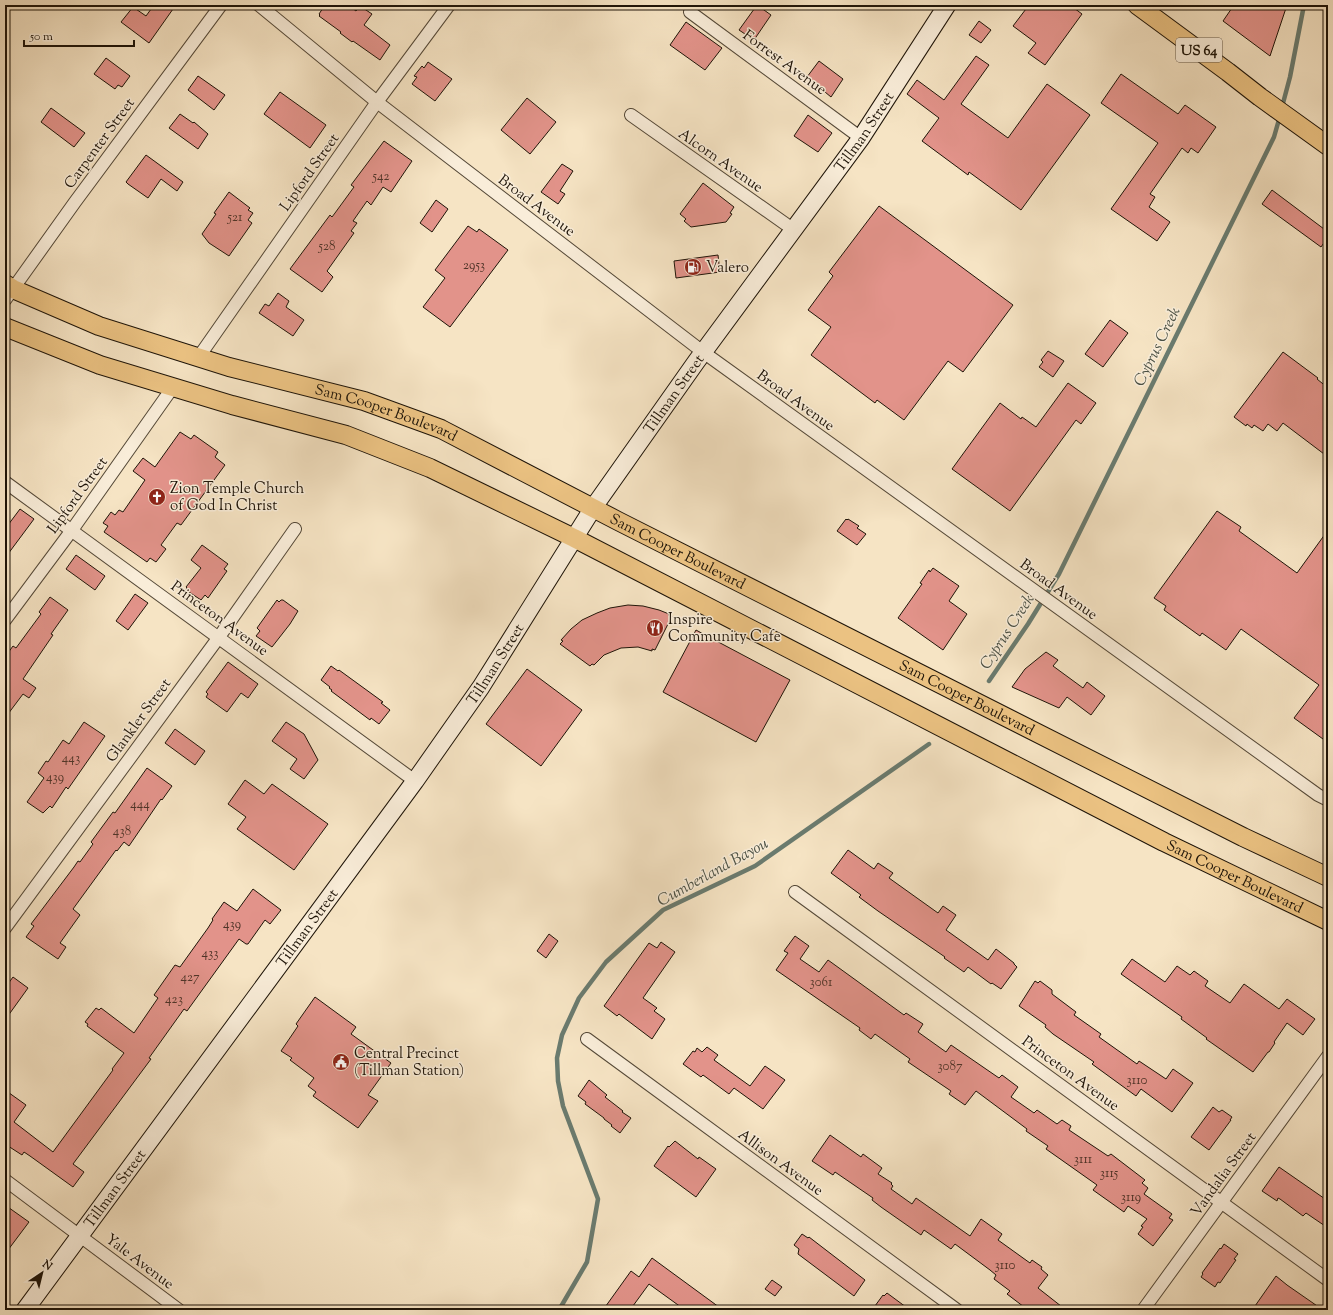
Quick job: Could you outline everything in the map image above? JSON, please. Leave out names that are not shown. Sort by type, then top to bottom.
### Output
[{"type":"main road","name":"Tillman Street","points":[[25,1310],[415,781],[481,687],[593,508],[703,352],[861,138],[947,5]]},
{"type":"main road","name":"US 64","points":[[1137,5],[1328,146]]},
{"type":"main road","name":"Sam Cooper Boulevard","points":[[8,291],[99,326],[198,358],[364,401],[441,429],[593,508],[1243,837],[1328,877]]},
{"type":"main road","name":"Sam Cooper Boulevard","points":[[5,327],[100,365],[232,405],[346,435],[430,468],[574,538],[1164,842],[1328,921]]},
{"type":"street","name":"Carpenter Street","points":[[8,291],[221,5]]},
{"type":"street","name":"Broad Avenue","points":[[260,5],[377,102],[703,352],[1071,618],[1318,795],[1328,800]]},
{"type":"street","name":"Lipford Street","points":[[198,358],[377,102],[448,5]]},
{"type":"street","name":"Forrest Avenue","points":[[690,12],[861,138]]},
{"type":"street","name":"Alcorn Avenue","points":[[630,115],[794,230]]},
{"type":"street","name":"Lipford Street","points":[[5,620],[72,530],[173,387]]},
{"type":"street","name":"Princeton Avenue","points":[[5,482],[415,781]]},
{"type":"street","name":"Glankler Street","points":[[5,928],[219,637],[295,530]]},
{"type":"street","name":"Princeton Avenue","points":[[796,892],[1328,1280]]},
{"type":"street","name":"Allison Avenue","points":[[587,1039],[957,1310]]},
{"type":"street","name":"Vandalia Street","points":[[1143,1310],[1328,1056]]},
{"type":"street","name":"Yale Avenue","points":[[5,1180],[179,1310]]},
{"type":"building","points":[[154,5],[167,5],[173,9],[149,43],[121,22],[133,7],[146,16]]},
{"type":"building","points":[[325,5],[348,5],[356,11],[360,6],[372,14],[364,25],[390,45],[380,60],[353,41],[352,42],[319,16]]},
{"type":"building","points":[[757,5],[771,15],[754,40],[739,30]]},
{"type":"building","points":[[1029,5],[1070,5],[1082,14],[1045,65],[1028,53],[1036,43],[1013,26]]},
{"type":"building","points":[[1234,5],[1287,5],[1270,56],[1223,21]]},
{"type":"building","points":[[979,21],[991,30],[981,43],[969,35]]},
{"type":"building","points":[[686,22],[722,48],[705,70],[670,45]]},
{"type":"building","points":[[976,56],[989,65],[961,104],[1008,138],[1047,84],[1090,115],[1021,210],[969,172],[968,175],[922,141],[939,118],[907,94],[917,80],[944,100]]},
{"type":"building","points":[[106,58],[130,76],[122,87],[118,85],[115,89],[94,74]]},
{"type":"building","points":[[819,61],[843,79],[831,97],[807,77]]},
{"type":"building","points":[[428,62],[452,79],[435,101],[412,84],[417,77],[414,76],[422,66],[424,68]]},
{"type":"building","points":[[1121,74],[1178,114],[1185,105],[1216,127],[1198,153],[1191,148],[1188,153],[1182,148],[1150,194],[1155,197],[1149,207],[1170,222],[1157,241],[1111,209],[1158,143],[1101,103]]},
{"type":"building","points":[[198,76],[225,95],[214,110],[188,90]]},
{"type":"building","points":[[280,92],[326,125],[310,148],[264,114]]},
{"type":"building","points":[[527,98],[556,122],[530,154],[501,130]]},
{"type":"building","points":[[51,108],[85,133],[74,147],[41,122]]},
{"type":"building","points":[[180,114],[193,123],[194,122],[208,134],[198,149],[169,128]]},
{"type":"building","points":[[808,115],[832,133],[818,152],[794,136]]},
{"type":"building","points":[[384,141],[412,161],[391,192],[383,187],[371,205],[367,201],[353,221],[357,223],[351,231],[354,233],[327,271],[333,277],[322,292],[290,269],[330,215],[332,217],[335,213],[354,187],[351,185]]},
{"type":"building","points":[[146,155],[183,182],[177,191],[161,179],[148,198],[126,182]]},
{"type":"building","points":[[562,164],[573,171],[560,191],[565,194],[558,204],[541,192]]},
{"type":"building","points":[[703,183],[734,207],[730,213],[732,214],[726,222],[691,227],[684,221],[686,219],[680,214]]},
{"type":"building","points":[[1272,190],[1328,232],[1328,237],[1321,247],[1262,204]]},
{"type":"building","points":[[229,192],[250,208],[248,210],[253,213],[248,220],[252,223],[229,256],[209,243],[202,234],[216,214],[214,213]]},
{"type":"building","points":[[436,200],[448,209],[432,232],[420,223]]},
{"type":"building","points":[[879,206],[1013,305],[963,372],[948,361],[904,420],[877,400],[875,403],[811,355],[831,327],[808,310],[833,276],[829,272]]},
{"type":"building","points":[[468,226],[477,232],[479,229],[508,250],[450,327],[423,307],[445,278],[435,270]]},
{"type":"building","points":[[718,255],[720,272],[676,278],[674,261]]},
{"type":"building","points":[[278,293],[289,301],[286,307],[304,320],[293,336],[259,313],[265,304],[269,306]]},
{"type":"building","points":[[1110,320],[1128,333],[1103,367],[1085,354]]},
{"type":"building","points":[[1048,351],[1064,361],[1053,377],[1039,367],[1043,362],[1041,360]]},
{"type":"building","points":[[1283,352],[1318,378],[1317,379],[1328,388],[1328,457],[1283,423],[1277,431],[1268,424],[1263,431],[1254,425],[1252,428],[1247,424],[1246,426],[1234,417]]},
{"type":"building","points":[[1068,383],[1096,403],[1081,424],[1076,420],[1010,511],[952,469],[1000,403],[1021,419],[1022,417],[1036,427]]},
{"type":"building","points":[[180,432],[191,439],[194,435],[218,452],[215,457],[225,465],[181,525],[177,523],[161,545],[166,549],[156,562],[150,558],[147,562],[104,532],[108,526],[103,523],[111,512],[115,515],[119,510],[123,512],[145,480],[133,471],[143,458],[155,467]]},
{"type":"building","points":[[20,509],[34,519],[5,558],[5,529]]},
{"type":"building","points":[[1217,511],[1241,527],[1239,531],[1297,573],[1328,530],[1328,732],[1323,739],[1294,718],[1319,685],[1241,629],[1226,650],[1202,633],[1200,636],[1164,610],[1166,606],[1154,598]]},
{"type":"building","points":[[846,519],[859,526],[857,528],[866,534],[857,545],[837,531]]},
{"type":"building","points":[[202,545],[228,564],[224,569],[227,571],[208,598],[205,595],[201,600],[186,590],[186,587],[201,568],[191,560]]},
{"type":"building","points":[[76,555],[105,576],[95,590],[66,569]]},
{"type":"building","points":[[933,568],[959,586],[949,601],[967,614],[943,650],[898,618],[922,584],[920,583],[929,570],[930,572]]},
{"type":"building","points":[[135,594],[148,603],[128,630],[116,621]]},
{"type":"building","points":[[50,597],[68,610],[23,679],[36,688],[29,698],[23,694],[5,718],[5,657],[13,646],[16,648],[41,614],[39,612]]},
{"type":"building","points":[[277,600],[279,602],[283,600],[298,611],[272,647],[256,636],[260,631],[257,628]]},
{"type":"building","points":[[628,605],[643,606],[659,610],[672,616],[655,650],[652,649],[652,651],[638,647],[621,648],[604,655],[594,665],[592,664],[590,666],[560,644],[563,641],[561,640],[571,629],[582,620],[610,608]]},
{"type":"building","points":[[696,630],[790,680],[756,742],[663,692]]},
{"type":"building","points":[[1046,652],[1058,660],[1053,666],[1083,688],[1087,682],[1105,696],[1091,715],[1067,697],[1059,708],[1012,687],[1025,669]]},
{"type":"building","points":[[228,662],[258,684],[248,698],[241,693],[227,712],[206,697],[208,694],[206,692]]},
{"type":"building","points":[[331,666],[338,671],[339,670],[383,702],[381,703],[390,710],[379,724],[371,718],[370,720],[331,691],[332,690],[329,688],[330,687],[321,680]]},
{"type":"building","points":[[527,669],[582,710],[541,766],[486,724]]},
{"type":"building","points":[[84,722],[105,736],[68,789],[66,787],[52,808],[50,806],[43,813],[27,802],[44,778],[38,773],[46,761],[48,762],[63,740],[69,744]]},
{"type":"building","points":[[286,722],[304,734],[318,760],[304,779],[290,769],[297,759],[272,741]]},
{"type":"building","points":[[175,729],[205,751],[195,765],[165,743]]},
{"type":"building","points":[[147,768],[172,786],[162,800],[161,799],[129,846],[124,842],[117,851],[116,850],[73,909],[80,915],[60,943],[66,947],[58,959],[26,937],[34,926],[31,924],[78,861],[80,862],[93,844],[91,842],[113,812],[115,813]]},
{"type":"building","points":[[245,780],[264,794],[272,784],[328,824],[294,870],[237,829],[246,817],[228,804]]},
{"type":"building","points":[[848,850],[874,869],[878,863],[893,873],[889,878],[938,913],[943,906],[956,915],[946,930],[988,960],[996,949],[1014,963],[1017,967],[1001,989],[992,983],[991,984],[968,967],[964,972],[859,897],[861,895],[831,873]]},
{"type":"building","points":[[253,889],[281,910],[270,924],[265,920],[248,944],[239,939],[187,1011],[184,1009],[149,1058],[151,1059],[73,1164],[84,1172],[73,1187],[24,1152],[22,1155],[5,1144],[5,1090],[26,1105],[14,1122],[53,1152],[124,1053],[87,1026],[88,1024],[85,1022],[96,1008],[99,1010],[101,1008],[134,1033],[158,998],[154,995],[175,965],[180,967],[208,928],[213,920],[212,919],[224,902],[237,911]]},
{"type":"building","points":[[549,934],[558,941],[546,958],[537,951]]},
{"type":"building","points":[[795,936],[809,946],[800,959],[819,972],[828,960],[904,1015],[906,1013],[923,1024],[918,1032],[946,1052],[951,1045],[999,1078],[1002,1075],[1018,1087],[1011,1097],[1034,1113],[1037,1110],[1057,1124],[1062,1120],[1071,1126],[1069,1130],[1108,1156],[1111,1154],[1145,1180],[1142,1183],[1148,1188],[1144,1194],[1172,1214],[1169,1218],[1173,1220],[1153,1246],[1138,1234],[1143,1227],[1141,1226],[1147,1219],[1128,1206],[1124,1212],[1093,1190],[1097,1185],[1046,1149],[1048,1146],[1026,1131],[1027,1129],[976,1091],[965,1105],[949,1094],[951,1091],[908,1062],[910,1059],[875,1034],[871,1039],[859,1030],[860,1028],[776,970],[788,953],[784,951]]},
{"type":"building","points":[[661,942],[675,952],[643,998],[657,1008],[654,1011],[665,1019],[652,1039],[619,1014],[617,1016],[604,1006],[649,943],[657,948]]},
{"type":"building","points":[[1132,959],[1165,982],[1177,966],[1190,975],[1194,971],[1208,981],[1205,986],[1230,1003],[1244,984],[1279,1009],[1287,999],[1315,1019],[1303,1035],[1287,1023],[1269,1052],[1253,1072],[1206,1039],[1207,1038],[1181,1019],[1182,1017],[1121,974]]},
{"type":"building","points":[[13,977],[28,988],[5,1020],[5,988]]},
{"type":"building","points":[[1035,981],[1038,983],[1040,981],[1052,990],[1052,994],[1076,1012],[1074,1015],[1101,1034],[1099,1037],[1137,1064],[1139,1061],[1166,1079],[1173,1069],[1193,1083],[1172,1112],[1141,1089],[1136,1096],[1092,1064],[1094,1062],[1053,1034],[1045,1027],[1046,1025],[1019,1006]]},
{"type":"building","name":"Central Precinct (Tillman Station)","points":[[315,997],[356,1027],[351,1034],[391,1063],[368,1095],[378,1101],[358,1128],[313,1096],[316,1092],[308,1086],[314,1078],[290,1060],[292,1058],[281,1051],[298,1026],[296,1024]]},
{"type":"building","points":[[707,1047],[718,1055],[714,1060],[750,1086],[765,1066],[785,1080],[763,1109],[734,1088],[729,1094],[703,1075],[701,1077],[683,1064],[697,1048],[702,1052]]},
{"type":"building","points":[[589,1080],[607,1095],[605,1097],[631,1118],[620,1133],[604,1118],[585,1104],[586,1102],[578,1096]]},
{"type":"building","points":[[1213,1107],[1219,1112],[1222,1110],[1232,1117],[1209,1150],[1191,1137]]},
{"type":"building","points":[[830,1135],[861,1157],[863,1154],[882,1168],[878,1174],[892,1183],[891,1184],[893,1186],[891,1189],[912,1204],[916,1198],[970,1236],[981,1219],[1002,1234],[998,1240],[1030,1263],[1032,1260],[1042,1267],[1041,1269],[1048,1275],[1038,1288],[1066,1310],[1028,1310],[1007,1294],[1010,1291],[994,1279],[996,1275],[955,1244],[951,1249],[924,1230],[921,1235],[881,1207],[872,1200],[873,1198],[835,1172],[833,1175],[812,1161]]},
{"type":"building","points":[[675,1141],[698,1159],[699,1157],[716,1169],[696,1197],[654,1166],[668,1146],[669,1147]]},
{"type":"building","points":[[1279,1167],[1328,1201],[1328,1228],[1306,1213],[1303,1216],[1280,1199],[1278,1198],[1277,1201],[1262,1191]]},
{"type":"building","points":[[5,1205],[29,1222],[5,1254]]},
{"type":"building","points":[[802,1234],[808,1238],[809,1237],[865,1280],[854,1296],[798,1254],[799,1249],[794,1245]]},
{"type":"building","points":[[1224,1244],[1238,1254],[1234,1259],[1236,1260],[1220,1283],[1218,1282],[1215,1287],[1201,1277],[1203,1274],[1202,1273]]},
{"type":"building","points":[[652,1258],[723,1310],[685,1310],[649,1284],[630,1310],[603,1310],[631,1271],[639,1277]]},
{"type":"building","points":[[1276,1276],[1323,1310],[1261,1310],[1255,1306]]},
{"type":"building","points":[[772,1280],[782,1287],[775,1296],[765,1289]]},
{"type":"building","points":[[887,1293],[910,1310],[872,1310],[883,1295],[884,1296]]},
{"type":"waterway","name":"Cyprus Creek","points":[[1282,107],[1290,77],[1304,5]]},
{"type":"waterway","name":"Cyprus Creek","points":[[989,681],[1028,624],[1059,574],[1274,137],[1280,116]]},
{"type":"waterway","name":"Cumberland Bayou","points":[[559,1310],[587,1262],[598,1199],[563,1106],[558,1081],[557,1058],[562,1035],[579,998],[606,962],[663,910],[755,866],[929,744]]},
{"type":"place","name":"Valero","points":[[693,267]]},
{"type":"place","name":"Zion Temple Church of God In Christ","points":[[157,497]]},
{"type":"place","name":"Inspire Community Cafe","points":[[655,628]]},
{"type":"place","name":"Central Precinct (Tillman Station)","points":[[341,1062]]}]
